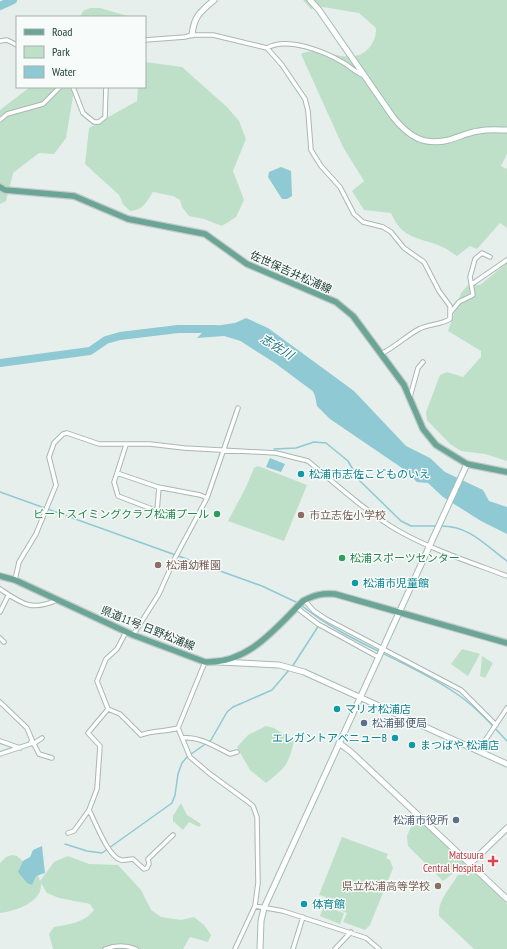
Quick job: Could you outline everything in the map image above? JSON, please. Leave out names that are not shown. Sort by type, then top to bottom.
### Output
[{"type":"main road","name":"佐世保吉井松浦線","points":[[0,187],[5,190],[74,196],[128,219],[205,234],[247,264],[336,302],[353,316],[381,354],[410,396],[423,428],[429,438],[436,445],[467,464],[507,472]]},
{"type":"main road","name":"県道11号 日野松浦線","points":[[0,576],[15,580],[133,635],[205,662],[216,662],[237,656],[260,644],[304,601],[322,593],[335,594],[507,644]]},
{"type":"street","points":[[192,35],[193,23],[196,16],[214,0]]},
{"type":"street","points":[[310,0],[403,130],[414,137],[436,142],[449,140],[478,130],[507,130]]},
{"type":"street","points":[[146,40],[178,38],[192,35],[213,35],[267,48],[278,44],[304,46],[345,63],[356,73],[366,77]]},
{"type":"street","points":[[0,41],[6,40],[16,45]]},
{"type":"street","points":[[267,48],[282,66],[305,99],[308,111],[311,150],[321,166],[340,187],[354,214],[363,222],[383,227],[391,232],[404,248],[424,262],[439,291],[450,306],[450,319],[444,323],[429,325],[419,329],[381,354]]},
{"type":"street","points":[[0,120],[7,114],[43,104],[59,88]]},
{"type":"street","points":[[73,88],[83,113],[94,122],[100,122],[105,117],[106,88]]},
{"type":"street","points":[[451,312],[459,302],[473,295],[470,277],[475,260],[482,253],[490,257]]},
{"type":"street","points":[[472,284],[507,260]]},
{"type":"street","points":[[410,396],[418,368],[423,362]]},
{"type":"street","points":[[133,635],[159,594],[175,558],[207,498],[238,408]]},
{"type":"street","points":[[15,580],[19,562],[36,534],[56,485],[49,457],[54,443],[63,434],[99,444],[150,444],[276,453],[300,457],[308,461],[383,521],[430,546],[507,576]]},
{"type":"street","points":[[126,445],[114,482],[118,496],[157,511],[159,487]]},
{"type":"street","points":[[260,949],[261,921],[264,908],[467,464]]},
{"type":"street","points":[[117,473],[159,487],[200,495],[207,498]]},
{"type":"street","points":[[0,589],[8,596],[26,605],[45,605],[57,600]]},
{"type":"street","points":[[0,612],[8,596]]},
{"type":"street","points":[[304,601],[320,616],[380,653]]},
{"type":"street","points":[[297,608],[320,625],[461,690],[497,724]]},
{"type":"street","points":[[126,632],[117,650],[106,659],[97,681],[108,709],[120,714],[141,735],[152,731],[166,732],[178,728]]},
{"type":"street","points":[[0,638],[4,642]]},
{"type":"street","points":[[205,662],[178,728],[189,755],[210,774],[247,801],[256,811],[258,883],[255,906],[235,949]]},
{"type":"street","points":[[216,662],[279,665],[292,668],[360,697],[507,764]]},
{"type":"street","points":[[0,702],[27,728],[39,754],[52,758]]},
{"type":"street","points":[[478,751],[507,708]]},
{"type":"street","points":[[68,832],[74,831],[90,810],[97,789],[100,746],[88,733],[108,709]]},
{"type":"street","points":[[0,754],[20,748],[42,738]]},
{"type":"street","points":[[182,738],[208,743],[230,754],[237,752]]},
{"type":"street","points":[[0,741],[20,748]]},
{"type":"street","points":[[339,743],[351,752],[507,899]]},
{"type":"street","points":[[90,810],[107,846],[114,856],[121,860],[133,859],[144,869],[149,864],[148,859],[173,835]]},
{"type":"street","points":[[470,864],[507,828]]},
{"type":"street","points":[[255,906],[282,911],[350,932],[366,938],[379,949]]},
{"type":"street","points":[[293,949],[303,917]]},
{"type":"street","points":[[335,949],[350,932]]},
{"type":"street","points":[[105,949],[113,946],[127,946],[136,949]]},
{"type":"green space","points":[[303,0],[507,0],[507,154],[501,166],[507,169],[507,228],[500,223],[477,249],[470,246],[457,256],[440,246],[416,238],[404,232],[399,227],[391,213],[364,210],[352,191],[364,181],[343,147],[301,54],[309,51],[317,51],[344,56],[361,54],[369,48],[372,43],[376,28],[359,13],[323,7],[311,9]]},
{"type":"green space","points":[[90,8],[100,8],[128,16],[80,16],[83,11]]},
{"type":"green space","points":[[146,62],[182,67],[227,107],[239,121],[246,139],[233,171],[244,200],[236,217],[222,226],[204,219],[189,216],[182,207],[180,200],[173,196],[153,192],[142,207],[130,211],[123,204],[119,195],[85,164],[89,128],[137,101],[138,88],[146,88]]},
{"type":"green space","points":[[29,88],[77,88],[73,96],[66,138],[54,154],[39,153],[13,173],[6,201],[0,204],[0,110]]},
{"type":"green space","points":[[507,263],[507,461],[485,454],[461,451],[450,444],[427,420],[426,412],[440,375],[447,372],[463,377],[481,357],[481,351],[448,331],[461,293],[468,285],[480,285]]},
{"type":"green space","points":[[258,466],[307,485],[284,541],[228,521],[254,468]]},
{"type":"green space","points":[[462,649],[480,654],[468,676],[451,664]]},
{"type":"green space","points":[[482,656],[493,663],[485,678],[480,676]]},
{"type":"green space","points":[[266,726],[274,728],[294,741],[288,761],[278,773],[266,783],[250,770],[237,747],[248,735]]},
{"type":"green space","points":[[181,803],[187,815],[201,824],[199,827],[189,822],[183,830],[173,821],[173,816]]},
{"type":"green space","points":[[415,817],[465,864],[443,881],[408,846],[407,836]]},
{"type":"green space","points":[[342,837],[388,854],[386,858],[390,860],[393,868],[370,925],[365,930],[343,922],[347,913],[323,904],[326,897],[319,895]]},
{"type":"green space","points":[[12,855],[17,856],[38,875],[40,881],[54,862],[68,856],[89,864],[118,865],[141,890],[151,910],[161,917],[181,920],[194,917],[204,925],[211,935],[208,942],[190,937],[183,949],[53,949],[49,934],[54,927],[71,924],[86,918],[94,910],[90,904],[59,898],[47,893],[41,883],[38,895],[33,900],[21,908],[0,913],[0,863],[6,857]]},
{"type":"green space","points":[[470,869],[507,904],[507,949],[474,949],[439,916],[440,905],[448,889],[458,875],[463,875]]},
{"type":"green space","points":[[324,906],[344,913],[340,924],[320,916]]},
{"type":"water","points":[[281,167],[291,171],[292,196],[287,199],[282,199],[268,177],[269,172]]},
{"type":"water","points":[[246,318],[268,328],[354,391],[406,446],[430,458],[445,472],[483,490],[489,501],[507,507],[507,534],[481,521],[443,497],[428,483],[417,482],[402,468],[330,419],[317,406],[315,396],[307,378],[289,365],[258,346],[224,336],[197,338],[208,327],[235,323]]},
{"type":"water","points":[[270,458],[285,464],[281,472],[266,467]]},
{"type":"water","points":[[42,846],[45,873],[36,876],[32,885],[27,883],[18,872],[23,861],[30,857],[33,850]]},
{"type":"waterway","points":[[0,6],[13,0]]},
{"type":"waterway","name":"志佐川","points":[[0,363],[90,351],[106,340],[120,336],[178,329],[216,329]]},
{"type":"waterway","name":"志佐川","points":[[243,338],[279,361],[318,390]]},
{"type":"waterway","points":[[274,449],[296,448],[314,442],[326,443],[348,461],[359,480],[401,521],[411,526],[437,526]]},
{"type":"waterway","points":[[0,492],[262,586],[298,603]]},
{"type":"waterway","points":[[441,526],[460,529],[469,533],[507,561]]},
{"type":"waterway","points":[[301,605],[337,630],[435,680],[454,692],[475,708],[507,741]]},
{"type":"waterway","points":[[292,667],[319,625]]},
{"type":"waterway","points":[[65,844],[87,851],[102,853],[172,803],[175,795],[178,774],[182,763],[187,757],[211,740],[227,712],[233,707],[272,690],[289,670]]},
{"type":"place","name":"松浦市志佐こどものいえ","points":[[301,474]]},
{"type":"place","name":"ビートスイミングクラブ松浦プール","points":[[217,514]]},
{"type":"place","name":"市立志佐小学校","points":[[301,515]]},
{"type":"place","name":"松浦スポーツセンター","points":[[342,558]]},
{"type":"place","name":"松浦幼稚園","points":[[158,565]]},
{"type":"place","name":"松浦市児童館","points":[[355,583]]},
{"type":"place","name":"マリオ松浦店","points":[[337,709]]},
{"type":"place","name":"松浦郵便局","points":[[364,723]]},
{"type":"place","name":"エレガントアベニューB","points":[[395,738]]},
{"type":"place","name":"まつばや 松浦店","points":[[412,745]]},
{"type":"place","name":"松浦市役所","points":[[456,820]]},
{"type":"place","name":"Matsuura Central Hospital","points":[[493,861]]},
{"type":"place","name":"県立松浦高等学校","points":[[438,886]]},
{"type":"place","name":"体育館","points":[[304,904]]}]
